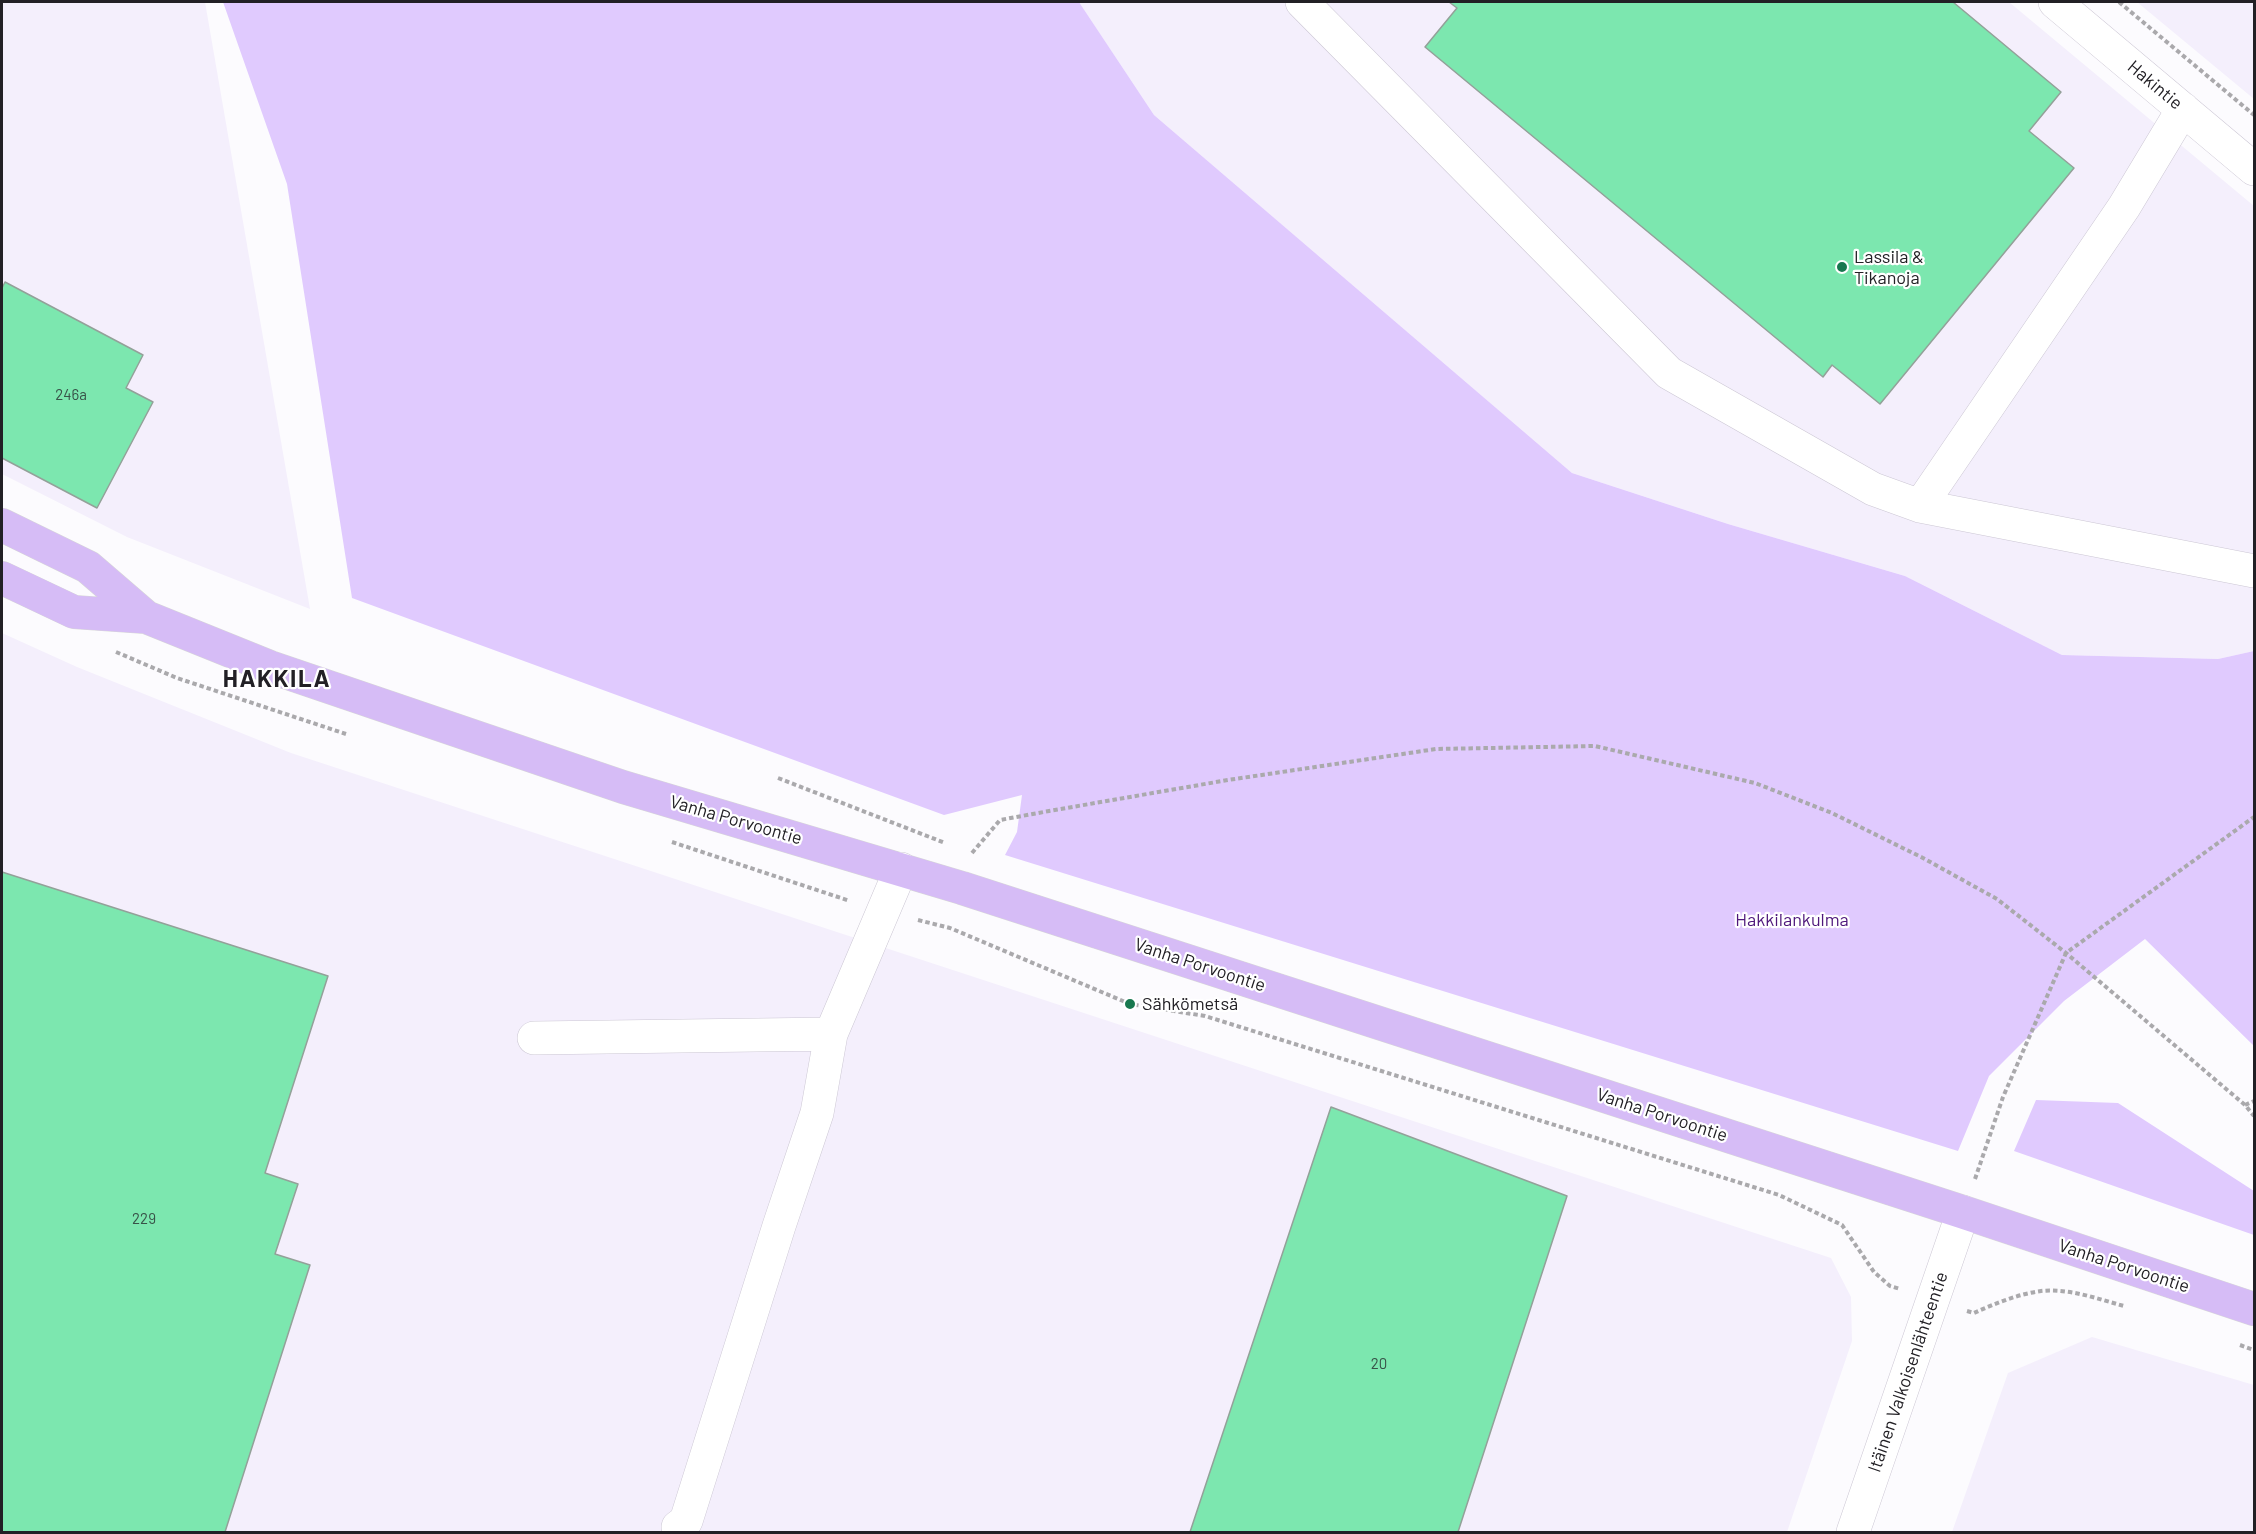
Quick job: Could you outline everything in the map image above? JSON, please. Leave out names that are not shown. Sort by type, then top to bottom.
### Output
[{"type":"main road","name":"Vanha Porvoontie","points":[[2,525],[88,567],[147,617],[270,667],[623,787],[901,869],[1963,1212],[2254,1309]]},
{"type":"main road","name":"Vanha Porvoontie","points":[[2,579],[74,612],[147,617]]},
{"type":"street","points":[[1302,2],[1669,373],[1873,489],[1920,506],[2254,571]]},
{"type":"street","name":"Hakintie","points":[[2055,2],[2254,169]]},
{"type":"street","points":[[1920,506],[2124,207],[2183,109]]},
{"type":"street","points":[[678,1527],[686,1521],[817,1113],[831,1034],[901,869]]},
{"type":"street","points":[[534,1038],[831,1034]]},
{"type":"street","name":"Itäinen Valkoisenlähteentie","points":[[1853,1533],[1963,1212]]},
{"type":"path","points":[[2119,2],[2254,115]]},
{"type":"path","points":[[111,650],[177,678],[356,737]]},
{"type":"path","points":[[962,849],[973,854],[1000,820],[1228,780],[1436,749],[1595,746],[1755,783],[1832,813],[1923,858],[1997,899],[2066,953],[2245,1105],[2254,1116]]},
{"type":"path","points":[[778,778],[951,845]]},
{"type":"path","points":[[1963,1212],[2003,1097],[2066,953],[2254,817]]},
{"type":"path","points":[[671,842],[884,912],[950,928],[1130,1004],[1205,1016],[1779,1196],[1842,1225],[1874,1272],[1890,1286],[1974,1313],[1992,1305],[2042,1291],[2093,1298],[2130,1308]]},
{"type":"path","points":[[2245,1105],[2254,1101]]},
{"type":"path","points":[[2232,1342],[2254,1350]]},
{"type":"shaded area","points":[[2,2],[205,2],[310,609],[127,537],[2,474]]},
{"type":"shaded area","points":[[1079,2],[2009,2],[2254,206],[2254,651],[2218,659],[2062,655],[1905,576],[1728,524],[1572,473],[1154,115]]},
{"type":"shaded area","points":[[2137,2],[2254,2],[2254,99]]},
{"type":"shaded area","points":[[2,633],[77,667],[291,753],[1831,1258],[1851,1297],[1852,1341],[1787,1532],[2,1532]]},
{"type":"shaded area","points":[[2092,1337],[2254,1385],[2254,1532],[1952,1532],[2008,1373]]},
{"type":"green space","name":"Hakkilankulma","points":[[223,2],[1079,2],[1154,115],[1572,473],[1728,524],[1905,576],[2062,655],[2218,659],[2254,651],[2254,1046],[2145,939],[2064,1001],[1989,1076],[1958,1151],[1005,855],[1017,832],[1022,795],[944,815],[352,598],[287,184]]},
{"type":"green space","points":[[2036,1100],[2118,1103],[2254,1191],[2254,1235],[2014,1151]]},
{"type":"building","name":"Lassila & Tikanoja","points":[[1449,2],[1953,2],[2061,92],[2029,131],[2074,168],[1880,404],[1832,365],[1823,377],[1425,47],[1457,8]]},
{"type":"building","points":[[5,282],[143,355],[126,388],[153,402],[97,508],[2,458],[2,288]]},
{"type":"building","points":[[2,872],[328,976],[265,1173],[298,1184],[275,1254],[310,1265],[225,1532],[2,1532]]},
{"type":"building","points":[[1331,1107],[1567,1196],[1458,1532],[1190,1532]]},
{"type":"place","name":"Lassila & Tikanoja","points":[[1842,267]]},
{"type":"place","name":"Sähkömetsä","points":[[1130,1004]]},
{"type":"district","name":"HAKKILA","points":[[277,679]]}]
